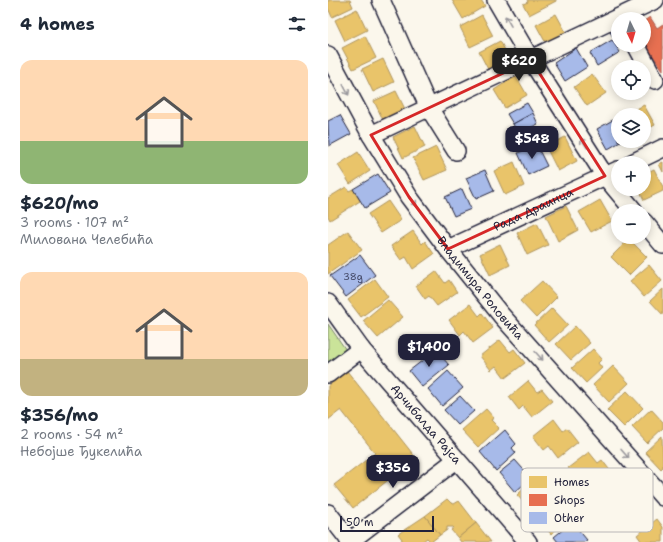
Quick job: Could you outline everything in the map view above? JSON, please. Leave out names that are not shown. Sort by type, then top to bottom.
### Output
[{"type":"street","points":[[381,0],[429,108],[456,151]]},
{"type":"street","points":[[496,0],[531,60],[611,172]]},
{"type":"street","points":[[632,12],[655,0]]},
{"type":"street","points":[[371,135],[611,22]]},
{"type":"street","points":[[640,52],[655,80]]},
{"type":"street","name":"Владимира Роловића","points":[[328,55],[371,135],[409,197],[448,250],[500,314],[637,468]]},
{"type":"street","points":[[646,156],[663,148]]},
{"type":"street","name":"Рада Драинца","points":[[448,250],[611,173]]},
{"type":"street","points":[[651,230],[663,244]]},
{"type":"street","name":"Арчибалда Рајса","points":[[328,303],[361,349],[528,542]]},
{"type":"street","points":[[328,374],[361,349]]},
{"type":"street","points":[[328,513],[355,540],[456,460]]},
{"type":"street","name":"Владимира Роловића","points":[[653,486],[663,497]]},
{"type":"highlighted area","points":[[531,60],[605,176],[448,249],[409,197],[371,135]]},
{"type":"green space","points":[[328,324],[346,350],[328,365]]},
{"type":"building: Homes","points":[[328,0],[350,0],[353,7],[332,17],[328,8]]},
{"type":"building: Homes","points":[[452,0],[481,0],[485,6],[463,19]]},
{"type":"building: Homes","points":[[527,0],[556,1],[529,15],[523,4],[528,2]]},
{"type":"building: Homes","points":[[357,9],[367,30],[345,41],[335,20]]},
{"type":"building: Homes","points":[[556,14],[568,36],[548,47],[536,25]]},
{"type":"building: Homes","points":[[482,15],[493,36],[470,47],[460,27]]},
{"type":"building: Homes","points":[[365,36],[376,58],[353,69],[342,48]]},
{"type":"building: Homes","points":[[500,41],[511,61],[490,73],[479,52]]},
{"type":"building: Homes","points":[[383,59],[394,82],[373,92],[362,69]]},
{"type":"building: Homes","points":[[592,74],[606,93],[587,106],[574,87]]},
{"type":"building: Homes","points":[[516,76],[527,95],[505,108],[494,90]]},
{"type":"building: Homes","points":[[396,91],[406,111],[384,122],[374,101]]},
{"type":"building: Homes","points":[[644,105],[646,108],[638,108]]},
{"type":"building: Homes","points":[[651,118],[655,125],[651,127]]},
{"type":"building: Homes","points":[[415,126],[425,147],[403,158],[393,137]]},
{"type":"building: Homes","points":[[565,137],[577,161],[558,171],[546,147]]},
{"type":"building: Homes","points":[[436,147],[447,170],[424,180],[413,158]]},
{"type":"building: Homes","points":[[358,152],[370,171],[350,184],[338,165]]},
{"type":"building: Homes","points":[[514,162],[524,186],[505,195],[494,171]]},
{"type":"building: Homes","points":[[663,162],[663,172],[659,164]]},
{"type":"building: Homes","points":[[654,169],[663,187],[663,191],[644,200],[642,196],[651,196],[651,170]]},
{"type":"building: Homes","points":[[346,187],[349,191],[353,189],[360,201],[330,220],[328,216],[328,198]]},
{"type":"building: Homes","points":[[600,200],[611,222],[591,232],[579,212]]},
{"type":"building: Homes","points":[[388,201],[401,220],[381,233],[368,214]]},
{"type":"building: Homes","points":[[566,206],[578,230],[558,241],[546,216]]},
{"type":"building: Homes","points":[[537,223],[548,245],[527,255],[517,233]]},
{"type":"building: Homes","points":[[348,231],[362,250],[328,274],[328,245]]},
{"type":"building: Homes","points":[[413,231],[422,244],[425,241],[434,254],[413,269],[406,257],[401,260],[391,246]]},
{"type":"building: Homes","points":[[500,244],[510,265],[490,275],[480,254]]},
{"type":"building: Homes","points":[[624,244],[634,244],[647,257],[629,275],[611,257]]},
{"type":"building: Homes","points":[[649,265],[662,281],[644,297],[630,281]]},
{"type":"building: Homes","points":[[436,271],[445,283],[449,280],[457,292],[437,306],[429,296],[425,299],[416,286]]},
{"type":"building: Homes","points":[[375,279],[388,297],[361,317],[348,300]]},
{"type":"building: Homes","points":[[542,281],[557,297],[536,318],[520,301]]},
{"type":"building: Homes","points":[[663,289],[663,315],[650,301]]},
{"type":"building: Homes","points":[[388,300],[403,317],[378,338],[363,321]]},
{"type":"building: Homes","points":[[470,304],[479,316],[482,313],[493,328],[473,343],[464,331],[460,335],[449,320]]},
{"type":"building: Homes","points":[[552,308],[568,325],[549,342],[534,325]]},
{"type":"building: Homes","points":[[575,326],[590,343],[571,360],[556,344]]},
{"type":"building: Homes","points":[[500,340],[510,352],[514,349],[525,363],[505,378],[496,366],[491,370],[480,356]]},
{"type":"building: Homes","points":[[593,349],[602,359],[598,363],[602,368],[586,383],[572,368]]},
{"type":"building: Homes","points":[[613,366],[629,383],[609,402],[593,385]]},
{"type":"building: Homes","points":[[347,371],[416,458],[353,508],[334,485],[375,453],[341,410],[328,420],[328,386]]},
{"type":"building: Homes","points":[[528,381],[537,392],[542,389],[552,401],[532,417],[523,406],[519,410],[509,397]]},
{"type":"building: Homes","points":[[627,391],[643,408],[624,427],[607,410]]},
{"type":"building: Homes","points":[[486,409],[494,418],[491,420],[499,428],[478,447],[462,430]]},
{"type":"building: Homes","points":[[651,409],[663,422],[663,428],[647,443],[632,427]]},
{"type":"building: Homes","points":[[554,419],[563,431],[567,428],[578,442],[558,458],[549,446],[544,450],[533,436]]},
{"type":"building: Homes","points":[[662,436],[663,467],[661,469],[645,452]]},
{"type":"building: Homes","points":[[589,452],[598,463],[602,460],[608,468],[568,468]]},
{"type":"building: Homes","points":[[521,491],[521,499],[517,495]]},
{"type":"building: Homes","points":[[447,499],[454,504],[459,501],[476,523],[458,538],[451,530],[454,528],[453,527],[447,527],[447,530],[440,535],[425,516]]},
{"type":"building: Homes","points":[[425,516],[440,535],[431,542],[427,538],[423,541],[424,542],[401,542],[402,539],[398,534]]},
{"type":"building: Homes","points":[[657,519],[663,527],[663,542],[642,542],[637,535],[641,532],[653,532],[653,522]]},
{"type":"building: Homes","points":[[476,523],[491,542],[461,542],[458,538]]},
{"type":"building: Shops","points":[[651,19],[657,28],[663,24],[663,70],[650,52]]},
{"type":"building: Other","points":[[611,41],[611,52],[620,52],[597,66],[590,53]]},
{"type":"building: Other","points":[[576,48],[587,67],[565,81],[554,63]]},
{"type":"building: Other","points":[[527,103],[533,113],[513,124],[507,114]]},
{"type":"building: Other","points":[[533,113],[538,124],[518,134],[513,124]]},
{"type":"building: Other","points":[[340,115],[351,134],[329,146],[328,121]]},
{"type":"building: Other","points":[[611,121],[611,147],[608,149],[597,129]]},
{"type":"building: Other","points":[[536,144],[547,166],[528,175],[518,153]]},
{"type":"building: Other","points":[[485,170],[494,191],[476,199],[466,178]]},
{"type":"building: Other","points":[[378,174],[390,193],[365,208],[353,189]]},
{"type":"building: Other","points":[[462,189],[471,209],[454,216],[445,197]]},
{"type":"building: Other","points":[[360,255],[375,275],[346,297],[330,276]]},
{"type":"building: Other","points":[[436,350],[449,365],[422,387],[409,371]]},
{"type":"building: Other","points":[[448,371],[463,388],[442,406],[428,389]]},
{"type":"building: Other","points":[[460,396],[474,411],[458,425],[444,410]]},
{"type":"building: Other","points":[[505,430],[516,444],[512,448],[516,453],[496,471],[480,452]]},
{"type":"building: Other","points":[[515,460],[522,468],[521,487],[515,492],[499,473]]},
{"type":"building: Other","points":[[560,532],[580,532],[587,540],[584,542],[558,542],[554,537]]}]
